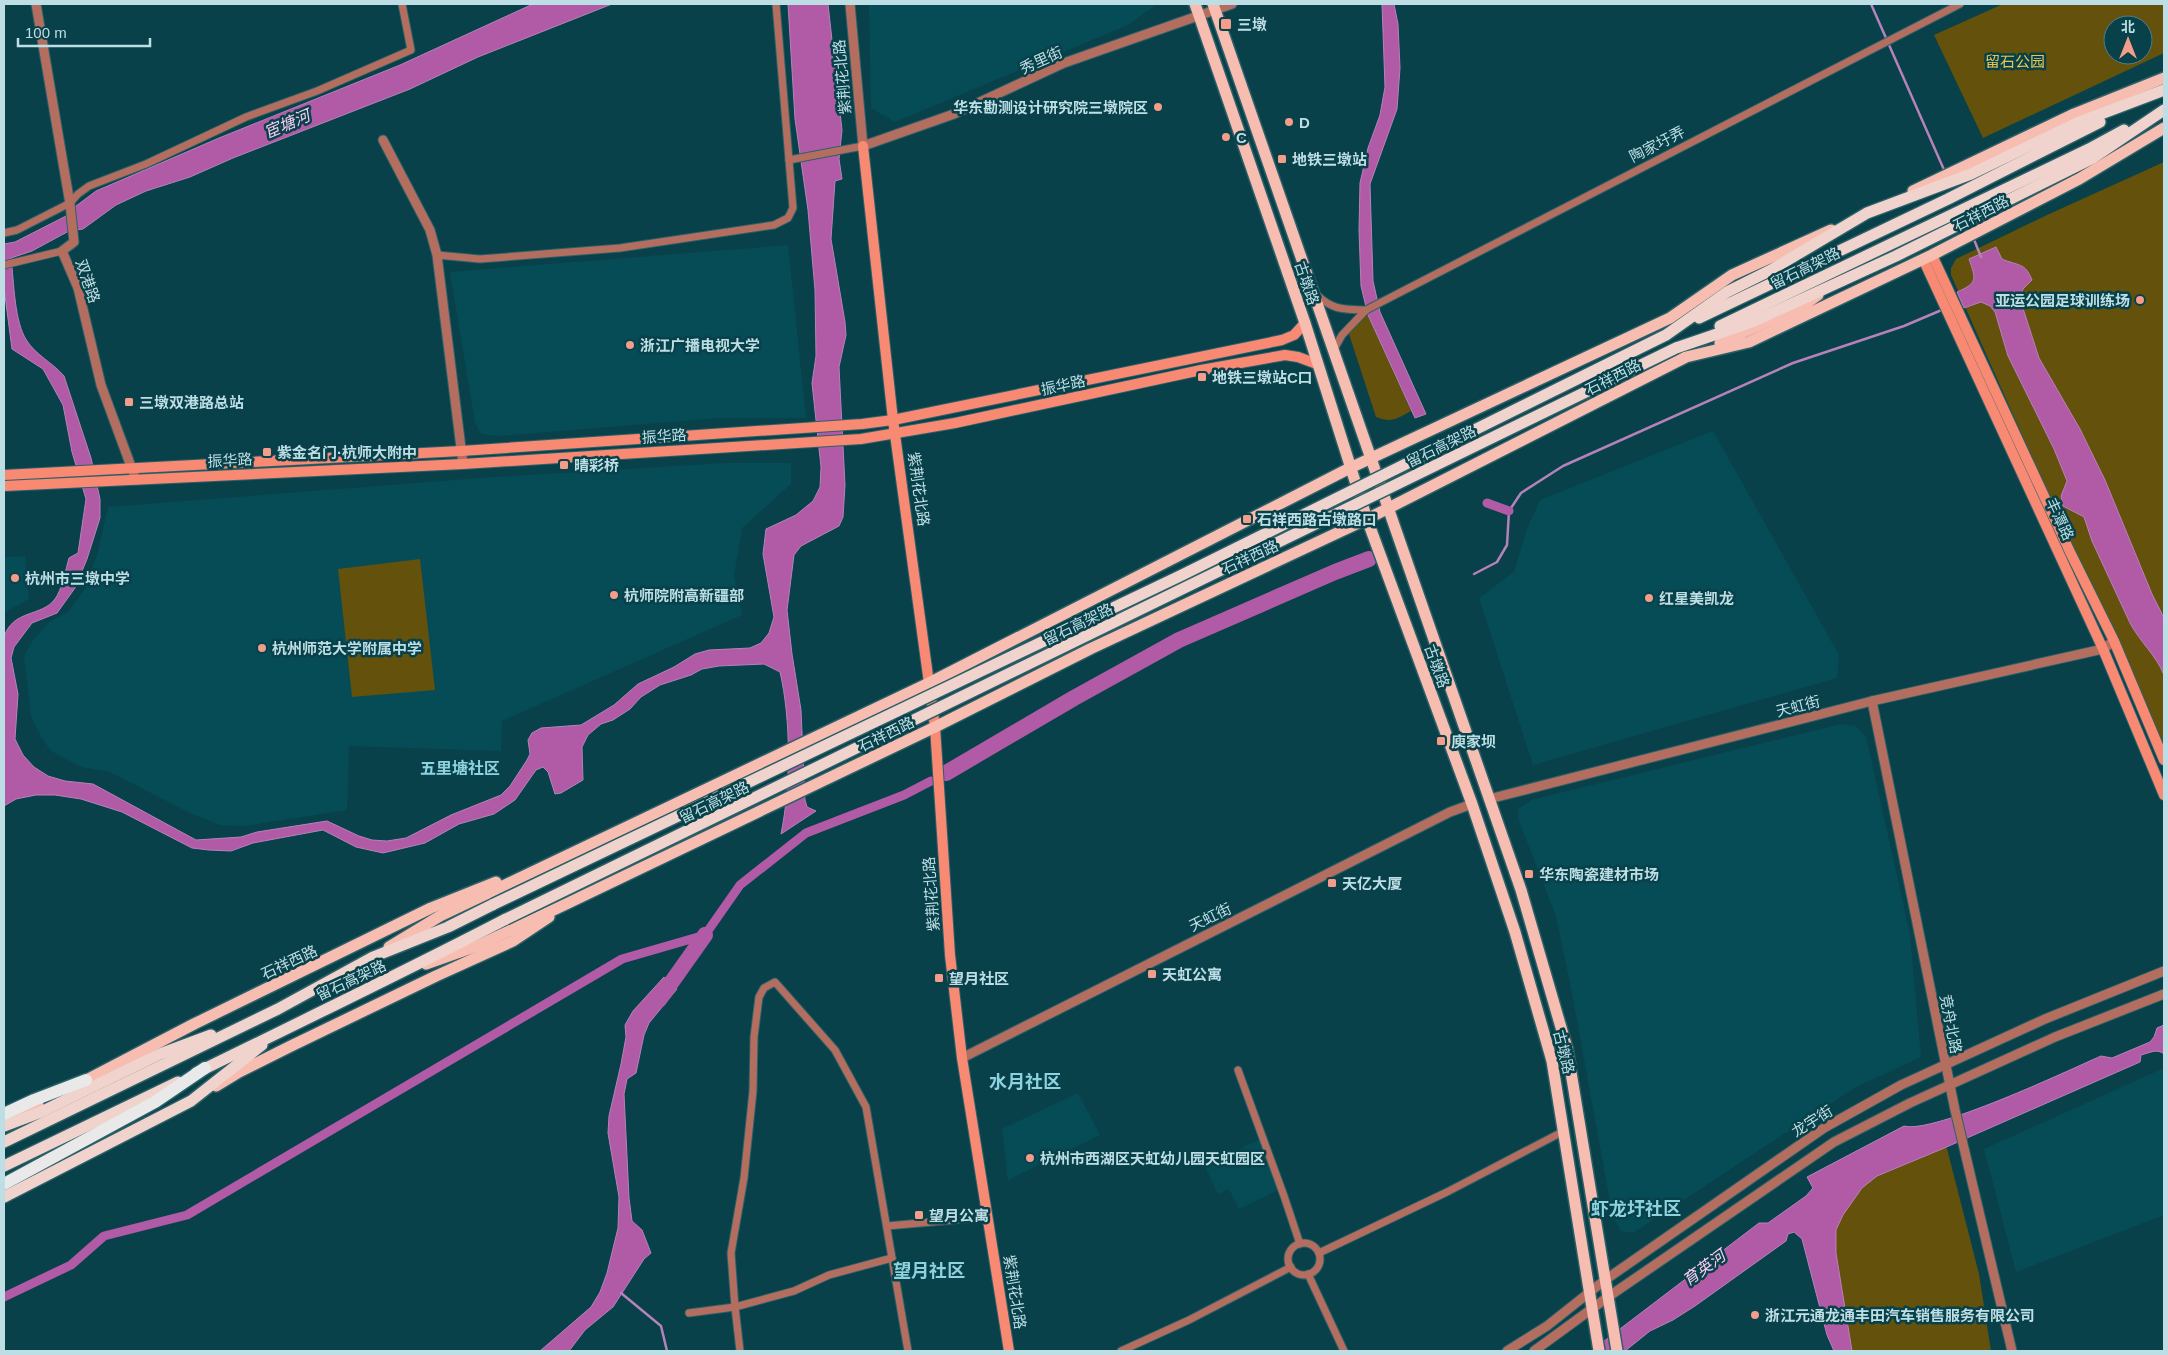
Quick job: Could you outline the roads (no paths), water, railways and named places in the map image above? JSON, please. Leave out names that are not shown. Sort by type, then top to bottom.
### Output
[{"type":"highway","points":[[1666,335],[1727,292],[1771,270],[1867,213],[1964,172],[2079,127],[2164,90]]},
{"type":"highway","points":[[1676,348],[1752,322],[1932,238],[1963,229],[1985,219],[2164,109]]},
{"type":"highway","name":"留石高架路","points":[[4,1142],[278,1009],[373,957],[448,927],[1182,575],[1666,335],[1948,199],[2079,127]]},
{"type":"highway","name":"留石高架路","points":[[4,1166],[1954,212],[1999,191],[2091,154]]},
{"type":"highway","points":[[4,1126],[49,1108],[160,1054],[278,1009]]},
{"type":"highway","points":[[191,1101],[283,1029]]},
{"type":"highway","points":[[4,1184],[155,1102],[205,1068]]},
{"type":"highway","points":[[4,1114],[86,1080]]},
{"type":"highway","name":"石祥西路","points":[[4,1197],[82,1155],[191,1101]]},
{"type":"main road","name":"古墩路","points":[[1195,4],[1305,323],[1367,519],[1472,804],[1515,932],[1552,1061],[1599,1347]]},
{"type":"main road","name":"古墩路","points":[[1214,7],[1521,890],[1567,1048],[1617,1351]]},
{"type":"main road","points":[[1964,172],[2074,114],[2164,78]]},
{"type":"main road","points":[[1985,219],[2079,180],[2164,128]]},
{"type":"main road","name":"紫荆花北路","points":[[863,146],[893,420],[935,727],[950,955],[962,1058],[1009,1351]]},
{"type":"main road","name":"石祥西路","points":[[373,957],[440,916],[536,872],[593,842],[929,683],[1350,468],[1670,318],[1732,275],[1867,213]]},
{"type":"main road","name":"石祥西路","points":[[401,973],[477,946],[562,906],[935,727],[1090,649],[1367,519],[1686,357],[1749,342],[1928,257],[1963,229]]},
{"type":"main road","name":"丰潭路","points":[[1928,257],[2103,649],[2164,795]]},
{"type":"main road","points":[[1686,357],[1754,329],[1804,305],[1827,288]]},
{"type":"main road","name":"丰潭路","points":[[1953,312],[2114,641],[2164,760]]},
{"type":"main road","name":"振华路","points":[[4,475],[461,451],[862,424],[893,420],[1282,340],[1294,334],[1305,323]]},
{"type":"main road","name":"振华路","points":[[4,486],[463,464],[861,438],[955,424],[1201,370],[1284,355],[1298,356],[1317,364]]},
{"type":"main road","name":"石祥西路","points":[[4,1122],[194,1024],[431,908],[593,842]]},
{"type":"main road","name":"石祥西路","points":[[191,1101],[248,1068],[436,976],[513,941],[537,926],[562,906]]},
{"type":"street","name":"双港路","points":[[36,4],[70,203],[74,242],[62,251],[78,288],[101,385],[136,480]]},
{"type":"street","points":[[4,233],[17,230],[70,203],[89,186],[146,164],[246,117],[317,91],[411,50],[402,4]]},
{"type":"street","points":[[437,255],[480,259],[611,248],[774,225],[788,218],[793,208],[776,4]]},
{"type":"street","name":"紫荆花北路","points":[[850,4],[863,146]]},
{"type":"street","name":"秀里街","points":[[863,146],[954,114],[1064,64],[1199,16],[1214,7],[1232,4]]},
{"type":"street","name":"陶家圩弄","points":[[1333,351],[1342,335],[1366,310],[1960,4]]},
{"type":"street","points":[[383,140],[430,230],[437,255],[463,464]]},
{"type":"street","points":[[789,160],[863,146]]},
{"type":"street","points":[[4,265],[62,251]]},
{"type":"street","name":"陶家圩弄","points":[[1312,291],[1332,307],[1340,310],[1366,310]]},
{"type":"street","name":"天虹街","points":[[1489,799],[1872,701],[2103,649],[2114,641]]},
{"type":"street","name":"竞舟北路","points":[[1872,701],[1945,1065],[2012,1351]]},
{"type":"street","name":"天虹街","points":[[962,1058],[1450,812],[1472,804]]},
{"type":"street","name":"龙宇街","points":[[1507,1351],[1547,1326],[1590,1294],[1605,1280],[1824,1128],[1900,1085],[2045,1019],[2164,971]]},
{"type":"street","points":[[740,1351],[731,1253],[744,1178],[753,1091],[754,1037],[759,997],[764,988],[775,982],[835,1050],[866,1107],[908,1351]]},
{"type":"street","name":"龙宇街","points":[[1534,1351],[1608,1297],[1834,1142],[1950,1084],[2055,1037],[2164,994]]},
{"type":"street","points":[[1238,1070],[1300,1244]]},
{"type":"street","points":[[1319,1253],[1447,1192],[1564,1131]]},
{"type":"street","points":[[887,1226],[987,1217]]},
{"type":"street","points":[[1300,1244],[1309,1244],[1319,1253],[1319,1264],[1313,1272],[1308,1274],[1298,1274],[1291,1267],[1290,1253],[1300,1244]]},
{"type":"street","points":[[690,1313],[735,1307],[794,1291],[829,1275],[892,1258]]},
{"type":"street","points":[[1121,1351],[1189,1320],[1291,1267]]},
{"type":"street","points":[[1308,1274],[1344,1351]]},
{"type":"water","name":"宦塘河","points":[[533,4],[612,4],[478,57],[410,89],[233,158],[190,177],[146,191],[116,205],[83,229],[69,231],[32,251],[11,258],[19,323],[27,341],[35,351],[64,376],[91,458],[100,499],[100,518],[87,559],[75,588],[57,613],[32,623],[14,647],[11,658],[18,694],[15,739],[23,755],[34,767],[48,776],[65,781],[93,784],[196,840],[241,837],[257,832],[327,821],[359,836],[372,840],[387,841],[406,838],[451,815],[501,795],[510,786],[530,754],[528,740],[532,733],[541,728],[581,725],[614,705],[638,684],[674,667],[695,654],[709,650],[750,648],[761,643],[769,633],[774,617],[763,554],[766,529],[796,515],[813,501],[820,487],[821,467],[812,383],[816,356],[815,290],[808,210],[795,119],[788,4],[828,4],[842,130],[839,159],[842,179],[835,181],[831,239],[846,335],[839,367],[845,485],[843,517],[839,526],[801,546],[794,555],[787,610],[801,710],[805,800],[807,807],[816,811],[781,834],[788,774],[788,731],[784,690],[780,672],[764,664],[719,666],[702,669],[691,675],[660,685],[641,697],[630,709],[613,720],[601,724],[588,735],[582,747],[583,780],[561,793],[555,794],[548,772],[543,767],[536,770],[515,800],[494,814],[459,824],[425,843],[383,853],[356,847],[323,830],[253,843],[231,851],[192,848],[122,812],[81,799],[55,795],[36,795],[16,799],[4,806],[4,637],[8,628],[14,622],[21,617],[43,609],[55,599],[62,585],[69,558],[78,553],[86,499],[72,452],[63,405],[43,369],[12,349],[4,288],[4,244],[15,242],[66,216],[96,191],[219,138],[400,65]]},
{"type":"water","points":[[1382,4],[1394,4],[1398,24],[1400,68],[1397,109],[1370,184],[1373,281],[1380,312],[1426,414],[1415,418],[1368,315],[1361,286],[1360,183],[1368,148],[1380,115],[1385,87]]},
{"type":"water","points":[[1996,247],[2002,259],[2024,267],[2032,280],[2023,289],[2020,299],[2039,358],[2080,429],[2105,480],[2152,594],[2164,618],[2164,675],[2157,661],[2130,623],[2092,541],[2084,517],[2063,506],[2061,496],[2067,481],[2054,449],[2008,356],[1995,312],[1990,306],[1981,302],[1964,308],[1957,292],[1969,286],[1974,280],[1969,259]]},
{"type":"water","points":[[664,977],[677,989],[649,1023],[644,1035],[636,1073],[627,1079],[624,1094],[629,1198],[632,1221],[642,1230],[651,1253],[644,1259],[613,1307],[585,1330],[569,1351],[540,1351],[591,1307],[600,1292],[607,1273],[618,1228],[619,1197],[608,1133],[609,1116],[626,1037],[625,1025],[633,1011]]},
{"type":"water","name":"育英河","points":[[2164,1025],[2164,1054],[2156,1051],[2141,1055],[2140,1062],[1877,1176],[1862,1188],[1843,1215],[1836,1230],[1836,1253],[1852,1351],[1834,1351],[1827,1335],[1802,1239],[1794,1232],[1788,1234],[1786,1241],[1695,1306],[1673,1320],[1650,1331],[1625,1351],[1591,1351],[1759,1223],[1768,1223],[1806,1196],[1813,1188],[1807,1177],[1904,1126],[1920,1126],[1943,1121],[2001,1100],[2101,1056],[2112,1058],[2150,1042],[2157,1028]]},
{"type":"waterway","points":[[1871,4],[1945,172]]},
{"type":"waterway","points":[[1973,237],[1981,257]]},
{"type":"waterway","points":[[1474,574],[1497,562],[1507,545],[1509,511],[1521,493],[1563,466],[1793,363],[1904,326],[1944,309]]},
{"type":"waterway","points":[[1487,503],[1509,511]]},
{"type":"waterway","points":[[946,773],[1074,698],[1179,640],[1369,559]]},
{"type":"waterway","points":[[4,1297],[71,1265],[104,1236],[187,1215],[622,959],[705,935],[740,885],[806,833],[904,795],[931,781]]},
{"type":"waterway","points":[[659,1000],[705,935]]},
{"type":"waterway","points":[[621,1293],[661,1326],[667,1351]]},
{"type":"place","name":"三墩","points":[[1226,24]]},
{"type":"place","name":"华东勘测设计研究院三墩院区","points":[[1158,107]]},
{"type":"place","name":"D","points":[[1289,122]]},
{"type":"place","name":"C","points":[[1226,137]]},
{"type":"place","name":"地铁三墩站","points":[[1282,159]]},
{"type":"place","name":"亚运公园足球训练场","points":[[2140,300]]},
{"type":"place","name":"浙江广播电视大学","points":[[630,345]]},
{"type":"place","name":"地铁三墩站C口","points":[[1202,377]]},
{"type":"place","name":"三墩双港路总站","points":[[129,402]]},
{"type":"place","name":"紫金名门·杭师大附中","points":[[267,452]]},
{"type":"place","name":"晴彩桥","points":[[564,465]]},
{"type":"place","name":"石祥西路古墩路口","points":[[1247,519]]},
{"type":"place","name":"杭州市三墩中学","points":[[15,578]]},
{"type":"place","name":"杭师院附高新疆部","points":[[614,595]]},
{"type":"place","name":"红星美凯龙","points":[[1649,598]]},
{"type":"place","name":"杭州师范大学附属中学","points":[[262,648]]},
{"type":"place","name":"庾家坝","points":[[1441,741]]},
{"type":"place","name":"华东陶瓷建材市场","points":[[1529,874]]},
{"type":"place","name":"天亿大厦","points":[[1332,883]]},
{"type":"place","name":"天虹公寓","points":[[1152,974]]},
{"type":"place","name":"望月社区","points":[[939,978]]},
{"type":"place","name":"杭州市西湖区天虹幼儿园天虹园区","points":[[1030,1158]]},
{"type":"place","name":"望月公寓","points":[[919,1215]]},
{"type":"place","name":"浙江元通龙通丰田汽车销售服务有限公司","points":[[1755,1315]]},
{"type":"district","name":"五里塘社区","points":[[460,768]]},
{"type":"district","name":"水月社区","points":[[1025,1082]]},
{"type":"district","name":"虾龙圩社区","points":[[1636,1209]]},
{"type":"district","name":"望月社区","points":[[929,1271]]},
{"type":"park label","name":"留石公园","points":[[2015,61]]}]
